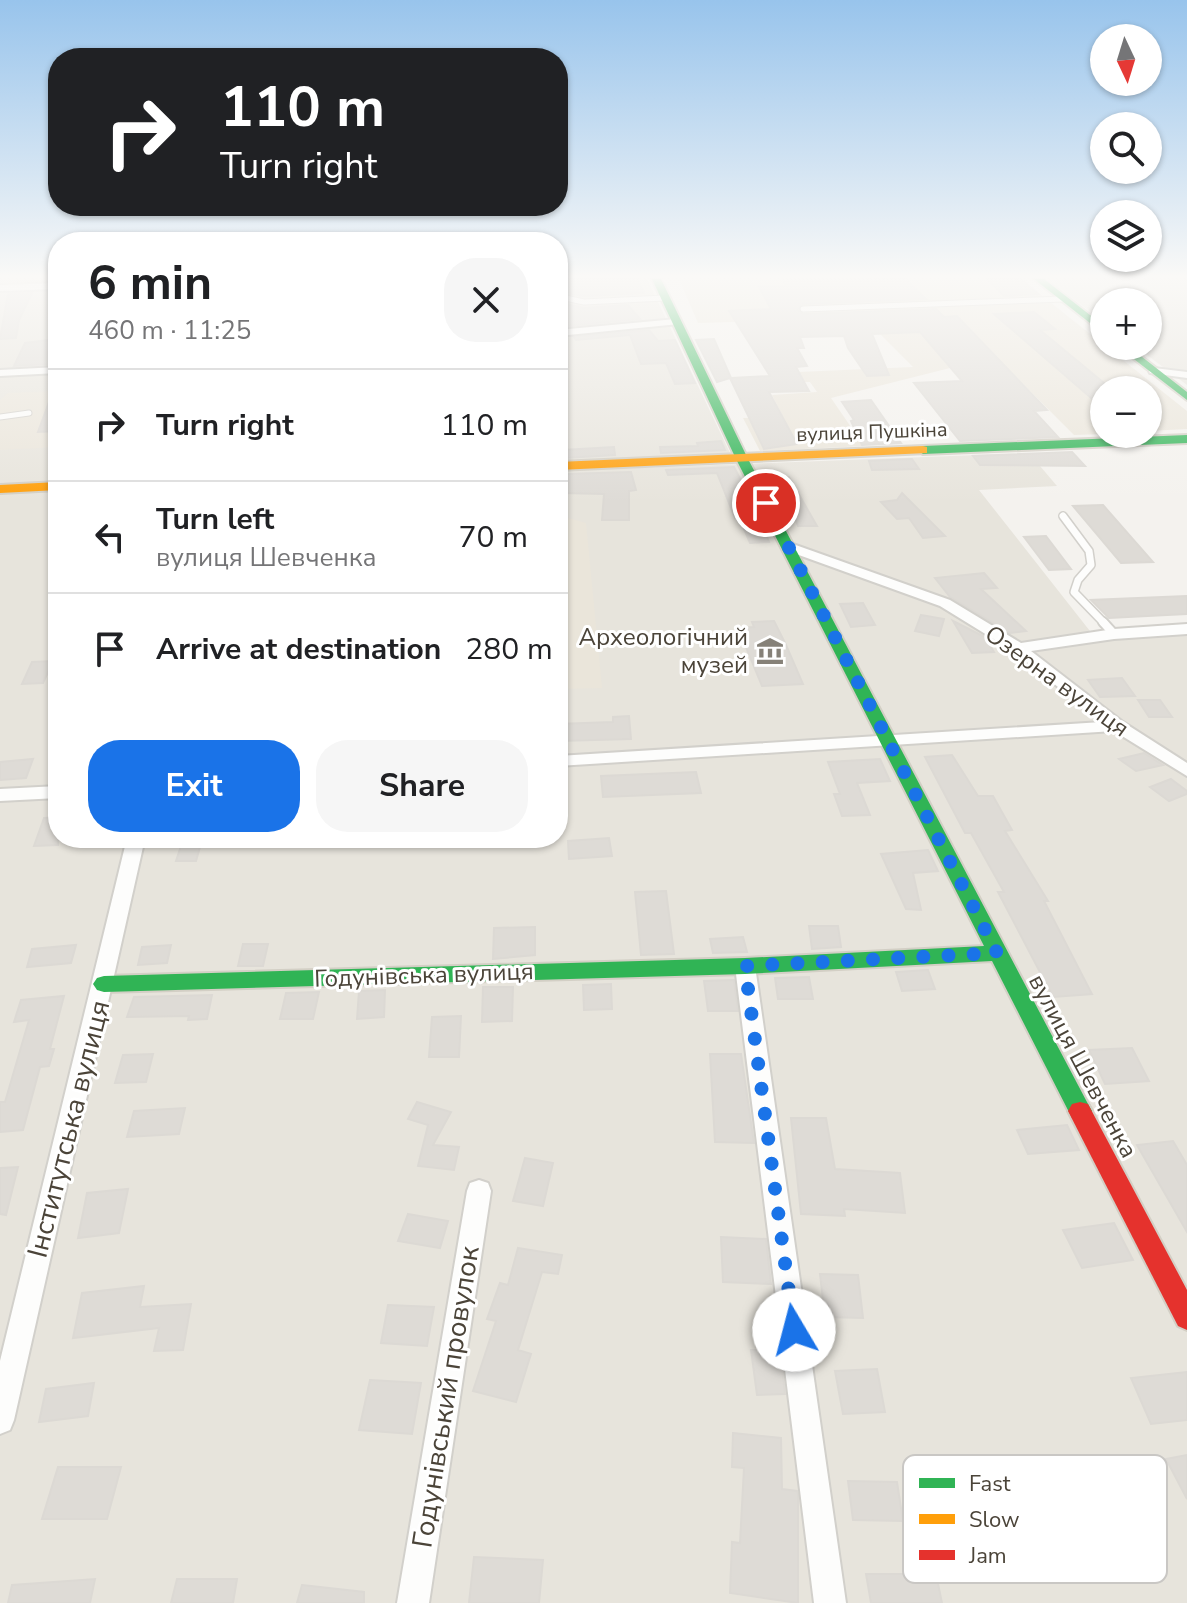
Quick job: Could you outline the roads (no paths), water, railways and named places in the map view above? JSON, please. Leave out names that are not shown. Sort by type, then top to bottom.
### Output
[{"type":"street","name":"вулиця Шевченка","points":[[691,354],[742,459],[1187,1317]]},
{"type":"street","points":[[1140,360],[1187,397]]},
{"type":"street","points":[[0,373],[48,371]]},
{"type":"street","points":[[1154,371],[1187,375]]},
{"type":"street","name":"вулиця Пушкіна","points":[[568,466],[1187,439]]},
{"type":"street","points":[[0,489],[48,487]]},
{"type":"street","name":"Озерна вулиця","points":[[790,547],[945,603],[1018,648],[1117,726],[1187,771]]},
{"type":"street","points":[[1018,648],[1114,634],[1187,629]]},
{"type":"street","points":[[568,760],[1117,726]]},
{"type":"street","points":[[0,795],[48,793]]},
{"type":"street","name":"Інститутська вулиця","points":[[0,1420],[134,848]]},
{"type":"street","name":"Годунівська вулиця","points":[[104,984],[745,966],[997,953]]},
{"type":"street","points":[[745,966],[830,1603]]},
{"type":"street","name":"Годунівський провулок","points":[[413,1603],[479,1191]]},
{"type":"lane","points":[[0,417],[29,413]]},
{"type":"lane","points":[[1063,516],[1089,551],[1091,565],[1078,580],[1074,592],[1114,634]]},
{"type":"place","name":"Археологічний музей","points":[[770,651]]}]
